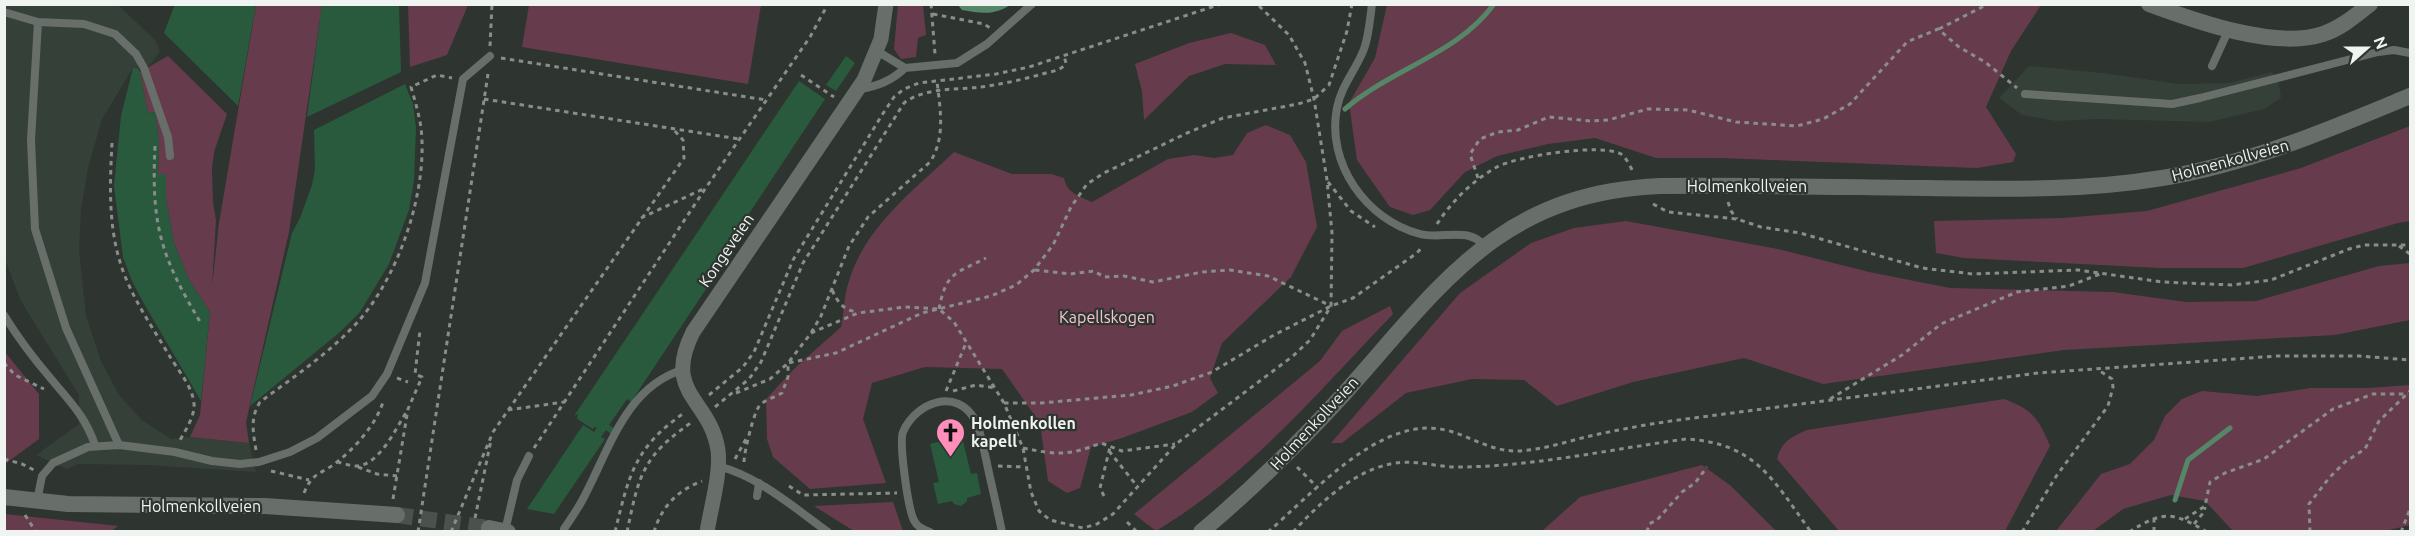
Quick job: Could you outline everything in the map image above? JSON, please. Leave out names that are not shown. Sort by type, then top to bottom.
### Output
[{"type":"main road","points":[[2149,4],[2229,29],[2294,39],[2322,35],[2339,27],[2370,4]]},
{"type":"main road","name":"Holmenkollveien","points":[[1201,531],[1285,455],[1341,397],[1442,282],[1484,245],[1511,227],[1556,206],[1630,188],[1736,186],[2046,188],[2107,185],[2162,178],[2217,166],[2279,148],[2410,96]]},
{"type":"main road","name":"Holmenkollveien","points":[[4,497],[108,506],[395,507]]},
{"type":"street","name":"Kongeveien","points":[[682,370],[684,351],[693,332],[858,90],[877,51],[884,27],[886,4]]},
{"type":"street","points":[[682,370],[688,392],[714,434],[725,468],[707,531]]},
{"type":"lane","points":[[877,51],[905,68],[957,63],[968,58],[1032,4]]},
{"type":"lane","points":[[1372,4],[1364,48],[1337,107],[1338,151],[1354,188],[1370,206],[1401,226],[1429,235],[1466,234],[1477,237],[1484,245]]},
{"type":"lane","points":[[4,12],[38,22],[84,24],[115,34],[136,54],[144,68],[164,127],[171,156]]},
{"type":"lane","points":[[38,22],[32,140],[35,229],[66,328],[119,445]]},
{"type":"lane","points":[[2212,66],[2229,29]]},
{"type":"lane","points":[[2025,94],[2172,104],[2378,51],[2394,50],[2410,53]]},
{"type":"lane","points":[[37,501],[42,476],[53,463],[95,445],[119,445],[175,452],[212,461],[240,464],[259,462],[290,452],[318,438],[372,396],[387,374],[425,283],[463,79],[490,56]]},
{"type":"lane","points":[[858,90],[894,79],[905,68]]},
{"type":"lane","points":[[4,315],[34,359],[79,411],[88,425],[95,445]]},
{"type":"lane","points":[[564,529],[586,494],[609,441],[629,410],[645,390],[668,375],[682,370]]},
{"type":"lane","points":[[930,531],[918,526],[913,518],[904,470],[903,431],[922,410],[944,396],[960,403],[971,414],[978,427],[1002,531]]},
{"type":"lane","points":[[494,528],[529,456]]},
{"type":"lane","points":[[725,468],[743,473],[802,517],[828,531]]},
{"type":"lane","points":[[757,496],[759,483]]},
{"type":"path","points":[[418,531],[484,99],[490,56],[492,4]]},
{"type":"path","points":[[529,456],[705,189],[810,37],[828,4]]},
{"type":"path","points":[[931,4],[935,59]]},
{"type":"path","points":[[725,384],[743,367],[754,352],[793,260],[894,97],[904,89],[919,83],[996,74],[1064,56],[1221,4]]},
{"type":"path","points":[[811,333],[858,313],[905,307],[939,309],[954,322],[1004,403],[1023,448],[1030,492],[1039,511],[1050,520],[1083,528],[1097,524],[1113,514],[1176,444],[1293,356],[1310,340],[1331,306],[1332,233],[1327,180],[1314,99],[1305,63],[1289,35],[1257,4]]},
{"type":"path","points":[[788,363],[836,353],[890,327],[939,309],[991,296],[1016,285],[1034,270],[1053,245],[1071,207],[1088,184],[1104,173],[1223,118],[1314,99],[1329,85],[1347,31],[1352,4]]},
{"type":"path","points":[[1478,178],[1470,154],[1480,139],[1498,132],[1518,130],[1549,117],[1591,121],[1608,120],[1648,109],[1688,110],[1736,122],[1797,126],[1823,119],[1850,104],[1907,42],[1989,4]]},
{"type":"path","points":[[932,14],[984,24],[999,33]]},
{"type":"path","points":[[1938,29],[1959,47],[1986,62],[2025,94]]},
{"type":"path","points":[[490,56],[766,100]]},
{"type":"path","points":[[936,70],[942,127],[940,142],[930,162],[868,217],[849,246],[832,290],[811,333],[788,363],[770,379],[732,395],[749,379],[761,362],[803,263],[904,103],[924,93],[984,87],[1040,75],[1064,66],[1066,63],[1064,56]]},
{"type":"path","points":[[309,480],[279,474],[268,470],[259,462],[252,427],[254,412],[260,402],[322,354],[361,318],[382,291],[404,239],[420,181],[421,127],[411,87],[437,75],[463,79]]},
{"type":"path","points":[[801,75],[833,96]]},
{"type":"path","points":[[484,99],[739,139]]},
{"type":"path","points":[[452,531],[493,432],[684,158],[683,140],[674,129]]},
{"type":"path","points":[[156,137],[155,218],[164,252],[177,284],[202,325]]},
{"type":"path","points":[[112,143],[110,190],[114,237],[120,262],[129,285],[151,326],[191,392],[194,405],[190,420],[175,452]]},
{"type":"path","points":[[1004,403],[1041,403],[1131,395],[1173,386],[1212,372],[1275,335],[1331,306],[1353,298],[1418,254],[1449,206],[1478,178],[1499,165],[1531,156],[1596,150],[1612,151],[1623,156]]},
{"type":"path","points":[[640,218],[705,189]]},
{"type":"path","points":[[1714,216],[1800,233],[1898,262],[1946,271],[1992,274],[2030,270],[2068,270],[2162,282],[2241,285],[2271,280],[2349,249],[2382,244],[2410,245]]},
{"type":"path","points":[[2397,245],[2410,254]]},
{"type":"path","points":[[939,309],[943,287],[950,276],[986,258]]},
{"type":"path","points":[[1034,270],[1070,274],[1094,271],[1104,276],[1124,276],[1153,282],[1202,272],[1230,270],[1268,276],[1331,306]]},
{"type":"path","points":[[1829,400],[1902,355],[1941,324],[2017,292],[2069,286],[2102,273]]},
{"type":"path","points":[[832,290],[846,310],[858,313]]},
{"type":"path","points":[[356,466],[366,464],[383,449],[408,409],[422,377],[415,374],[420,326]]},
{"type":"path","points":[[944,396],[966,343]]},
{"type":"path","points":[[1268,531],[1336,471],[1364,451],[1401,432],[1420,428],[1440,429],[1459,434],[1497,450],[1516,451],[1633,427],[2038,373],[2277,356],[2359,356],[2410,360]]},
{"type":"path","points":[[4,363],[15,375],[33,386],[47,391],[56,391],[59,388]]},
{"type":"path","points":[[743,473],[744,453],[759,406],[782,393],[788,377],[788,363]]},
{"type":"path","points":[[2022,531],[2057,475],[2108,406],[2113,387],[2112,379],[2099,370]]},
{"type":"path","points":[[304,493],[309,480],[337,462],[367,431],[380,411],[384,399],[380,384]]},
{"type":"path","points":[[944,396],[976,385],[996,388]]},
{"type":"path","points":[[2194,524],[2204,512],[2210,482],[2225,473],[2264,459],[2333,409],[2373,394],[2409,392]]},
{"type":"path","points":[[2310,531],[2309,504],[2344,462],[2365,449],[2379,421],[2409,392]]},
{"type":"path","points":[[508,410],[564,402]]},
{"type":"path","points":[[395,507],[408,409]]},
{"type":"path","points":[[615,531],[633,465],[648,443],[663,427]]},
{"type":"path","points":[[493,432],[494,528]]},
{"type":"path","points":[[725,468],[749,436]]},
{"type":"path","points":[[627,531],[636,490],[644,467],[654,453],[670,438]]},
{"type":"path","points":[[1293,531],[1323,502],[1343,487],[1375,468],[1397,462],[1416,461],[1460,468],[1528,463],[1686,439],[1711,441],[1726,446],[1760,465],[1811,531]]},
{"type":"path","points":[[1023,448],[1053,455],[1078,452],[1101,443],[1109,449],[1137,486]]},
{"type":"path","points":[[1109,449],[1122,451],[1176,444]]},
{"type":"path","points":[[1104,496],[1100,488],[1109,449]]},
{"type":"path","points":[[1285,455],[1318,488]]},
{"type":"path","points":[[4,459],[22,464],[42,476]]},
{"type":"path","points":[[337,462],[378,474],[398,476]]},
{"type":"path","points":[[987,466],[1025,467]]},
{"type":"path","points":[[1647,531],[1649,524],[1657,520],[1682,492],[1695,483],[1707,467]]},
{"type":"path","points":[[654,531],[666,506],[682,490],[702,482]]},
{"type":"path","points":[[781,482],[803,495],[903,492]]},
{"type":"path","points":[[2185,519],[2204,507]]},
{"type":"path","points":[[2401,531],[2410,509]]},
{"type":"path","points":[[22,511],[36,531]]},
{"type":"path","points":[[2129,531],[2154,518],[2174,515],[2207,531]]},
{"type":"path","points":[[2154,518],[2154,531]]},
{"type":"path","points":[[1127,522],[1137,531]]},
{"type":"shaded area","points":[[4,5],[118,5],[155,40],[160,51],[150,65],[133,68],[102,119],[88,168],[81,210],[79,250],[86,316],[101,361],[119,395],[142,420],[171,439],[190,437],[249,443],[256,472],[147,465],[78,464],[67,469],[36,455],[79,424],[79,395],[21,301],[5,260]]},
{"type":"shaded area","points":[[958,5],[1010,5],[987,13],[962,10]]},
{"type":"shaded area","points":[[2029,66],[2103,73],[2179,84],[2229,83],[2272,72],[2279,83],[2281,98],[2264,109],[2209,122],[2099,119],[2056,121],[2022,115],[1999,98]]},
{"type":"green space","points":[[1387,4],[2041,5],[2011,51],[1986,107],[2016,154],[2013,162],[1977,168],[1719,158],[1656,158],[1595,138],[1548,144],[1497,156],[1465,172],[1430,210],[1413,215],[1390,207],[1357,160],[1349,103],[1375,58]]},
{"type":"green space","points":[[256,5],[322,5],[289,232],[246,422],[249,443],[190,437],[200,415],[210,312],[189,280],[174,243],[166,199],[166,175],[158,174],[159,140],[155,112],[148,113],[140,72],[168,56],[227,114],[214,152],[212,169],[216,220],[212,287],[219,223]]},
{"type":"green space","points":[[408,5],[468,5],[447,55],[410,67]]},
{"type":"green space","points":[[529,5],[761,5],[748,84],[522,47]]},
{"type":"green space","points":[[898,5],[923,5],[926,35],[918,38],[916,57],[901,59],[894,49]]},
{"type":"green space","points":[[1231,33],[1265,45],[1276,65],[1225,64],[1189,76],[1144,120],[1142,91],[1135,64],[1189,43]]},
{"type":"green space","name":"Kapellskogen","points":[[1266,125],[1290,135],[1306,162],[1317,227],[1291,277],[1222,343],[1210,378],[1218,393],[1192,412],[1091,447],[1080,488],[1067,493],[1048,481],[1040,423],[1002,369],[925,367],[872,383],[863,419],[886,483],[810,489],[773,457],[767,439],[766,399],[796,367],[841,327],[847,286],[856,262],[867,243],[892,210],[954,152],[1012,174],[1051,174],[1064,178],[1068,187],[1078,196],[1092,202],[1168,159],[1194,155],[1214,158],[1233,155],[1247,133]]},
{"type":"green space","points":[[2410,126],[2410,221],[2243,268],[2159,268],[1964,258],[1936,253],[1934,221],[2063,218],[2147,211],[2301,168]]},
{"type":"green space","points":[[1626,221],[1778,249],[1869,272],[1950,288],[2113,292],[2186,302],[2256,301],[2379,266],[2410,263],[2410,320],[2335,335],[2064,350],[1823,384],[1744,358],[1633,382],[1557,406],[1524,380],[1472,379],[1406,393],[1342,443],[1331,443],[1460,293],[1531,243],[1574,228]]},
{"type":"green space","points":[[1390,306],[1393,314],[1338,373],[1281,431],[1221,485],[1156,531],[1134,514],[1320,361],[1342,331]]},
{"type":"green space","points":[[4,351],[39,394],[39,439],[5,464]]},
{"type":"green space","points":[[2410,385],[2410,525],[2381,532],[2233,531],[2205,501],[2171,495],[2123,509],[2093,531],[2056,531],[2101,474],[2130,464],[2154,440],[2165,416],[2182,399],[2202,391],[2257,396],[2311,388]]},
{"type":"green space","points":[[2004,399],[2033,416],[2050,446],[2005,531],[1839,531],[1777,459],[1781,448],[1788,441],[1807,430]]},
{"type":"green space","points":[[1702,465],[1731,486],[1776,531],[1542,531],[1580,497]]},
{"type":"green space","points":[[893,502],[903,531],[854,531],[814,506]]},
{"type":"green space","points":[[5,514],[118,526],[110,532],[5,531]]},
{"type":"building","points":[[175,4],[256,4],[238,106],[164,33]]},
{"type":"building","points":[[322,4],[399,4],[401,72],[307,117]]},
{"type":"building","points":[[846,56],[855,63],[836,91],[826,85]]},
{"type":"building","points":[[133,68],[138,68],[140,72],[148,113],[155,112],[159,139],[158,174],[166,174],[166,199],[174,243],[189,280],[210,312],[201,401],[143,302],[123,257],[114,186],[121,116]]},
{"type":"building","points":[[799,81],[825,99],[715,265],[720,268],[631,402],[627,399],[609,425],[614,428],[611,434],[606,430],[601,437],[605,439],[554,514],[527,509],[583,425],[594,432],[597,428],[593,429],[577,419],[578,414],[574,416]]},
{"type":"building","points":[[405,84],[413,104],[416,128],[414,180],[409,210],[389,264],[360,312],[340,332],[250,406],[292,233],[312,185],[315,169],[314,130]]},
{"type":"building","name":"Holmenkollen kapell","points":[[950,435],[951,439],[962,437],[971,474],[977,473],[981,494],[967,498],[961,506],[952,501],[938,504],[933,483],[939,482],[930,444]]},
{"type":"waterway","points":[[1345,109],[1363,95],[1462,36],[1494,4]]},
{"type":"waterway","points":[[2175,500],[2188,460],[2230,428]]},
{"type":"tunnel","points":[[397,515],[489,528]]},
{"type":"place","name":"Holmenkollen kapell","points":[[950,458]]}]
